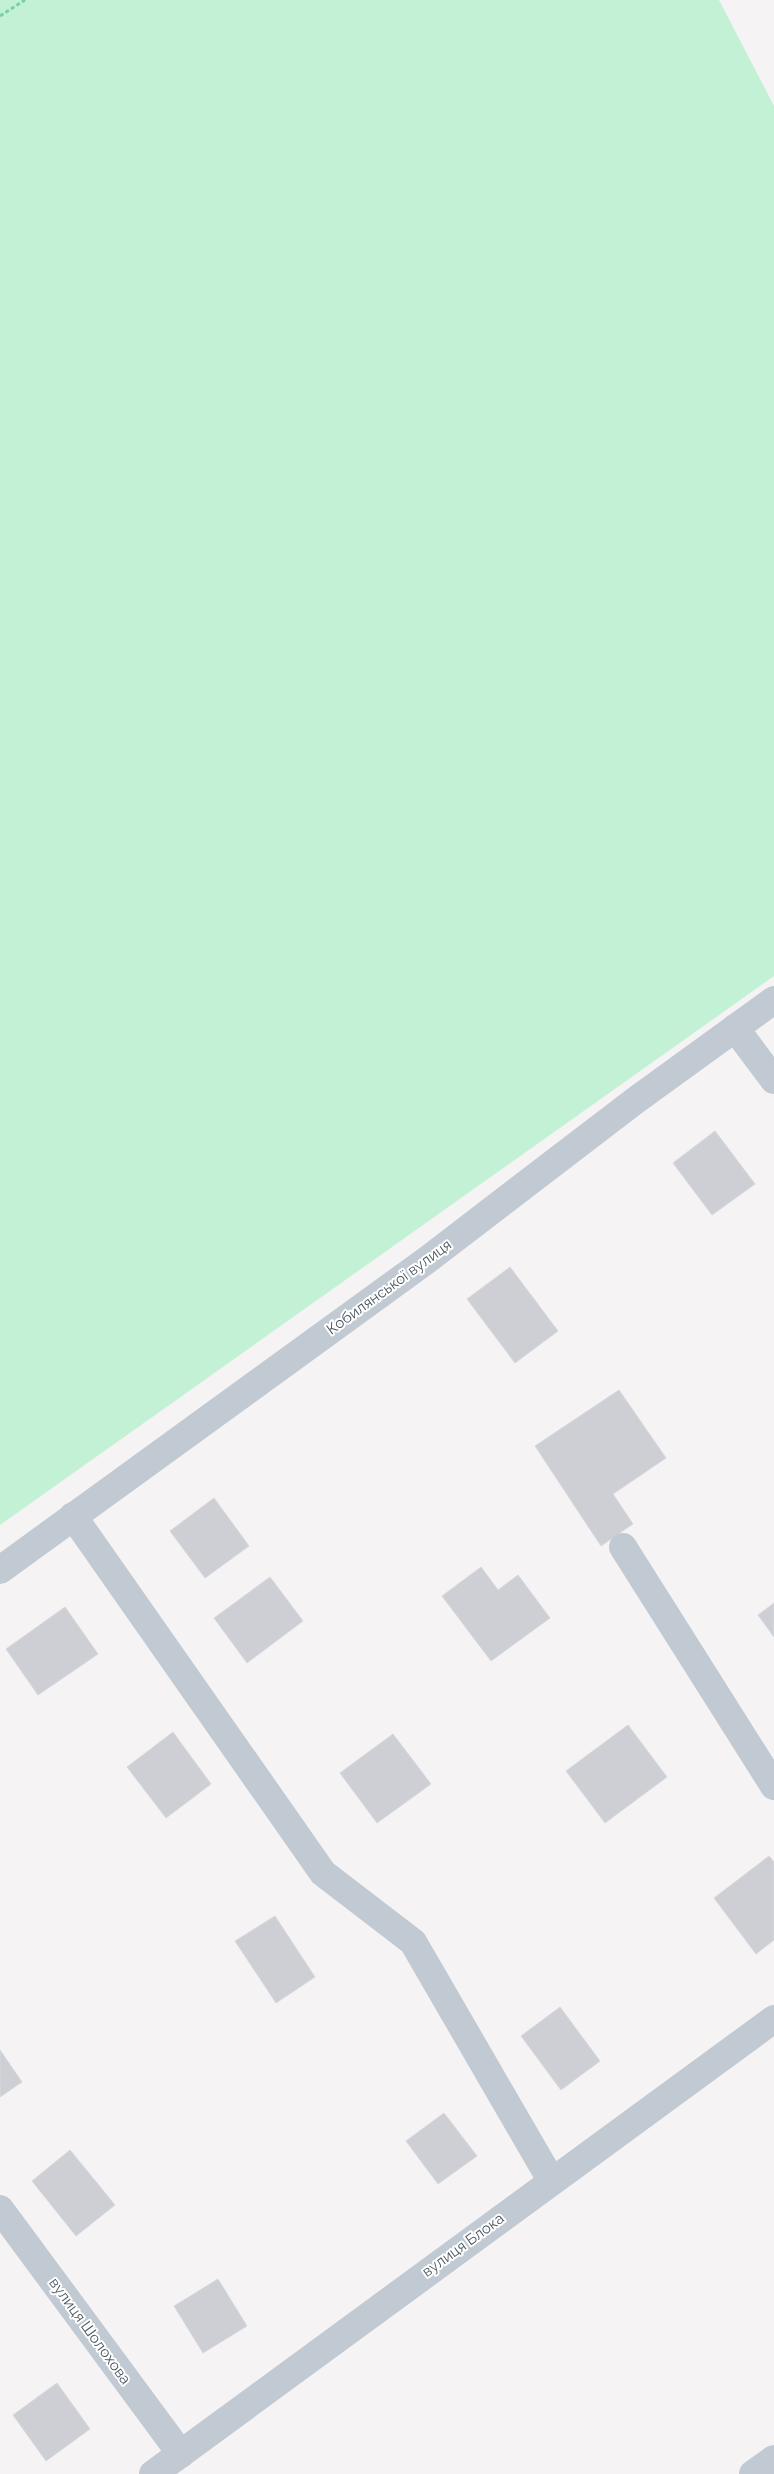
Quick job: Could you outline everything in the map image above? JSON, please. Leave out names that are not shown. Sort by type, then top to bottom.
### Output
[{"type":"street","name":"Кобилянської вулиця","points":[[0,1570],[427,1260],[636,1100],[774,1000]]},
{"type":"street","points":[[735,1028],[774,1080]]},
{"type":"street","points":[[73,1516],[323,1873],[413,1942],[551,2180]]},
{"type":"street","points":[[623,1547],[774,1786]]},
{"type":"street","name":"вулиця Блока","points":[[153,2474],[551,2180],[774,2019]]},
{"type":"street","name":"вулиця Шолохова","points":[[0,2209],[181,2454]]},
{"type":"street","points":[[753,2474],[774,2458]]},
{"type":"path","points":[[0,16],[25,0]]},
{"type":"green space","points":[[0,0],[719,0],[774,106],[774,976],[0,1525]]},
{"type":"building","points":[[715,1131],[755,1184],[712,1215],[673,1163]]},
{"type":"building","points":[[510,1267],[558,1331],[515,1363],[467,1299]]},
{"type":"building","points":[[619,1390],[666,1458],[613,1494],[633,1524],[601,1546],[535,1446]]},
{"type":"building","points":[[214,1498],[249,1546],[205,1578],[170,1531]]},
{"type":"building","points":[[481,1567],[498,1590],[518,1575],[550,1618],[491,1661],[442,1596]]},
{"type":"building","points":[[270,1577],[303,1621],[247,1663],[214,1618]]},
{"type":"building","points":[[774,1603],[774,1637],[758,1615]]},
{"type":"building","points":[[65,1607],[98,1654],[38,1695],[6,1649]]},
{"type":"building","points":[[628,1725],[667,1777],[605,1823],[566,1771]]},
{"type":"building","points":[[173,1732],[211,1784],[166,1818],[127,1767]]},
{"type":"building","points":[[393,1734],[431,1784],[377,1823],[340,1773]]},
{"type":"building","points":[[769,1856],[774,1862],[774,1940],[756,1954],[714,1898]]},
{"type":"building","points":[[275,1916],[315,1977],[276,2003],[235,1941]]},
{"type":"building","points":[[560,2007],[600,2061],[561,2090],[521,2036]]},
{"type":"building","points":[[0,2050],[22,2082],[0,2097]]},
{"type":"building","points":[[444,2113],[477,2156],[438,2184],[406,2141]]},
{"type":"building","points":[[70,2150],[115,2205],[76,2236],[32,2181]]},
{"type":"building","points":[[218,2279],[247,2326],[203,2353],[174,2306]]},
{"type":"building","points":[[57,2383],[90,2429],[46,2461],[13,2415]]}]
